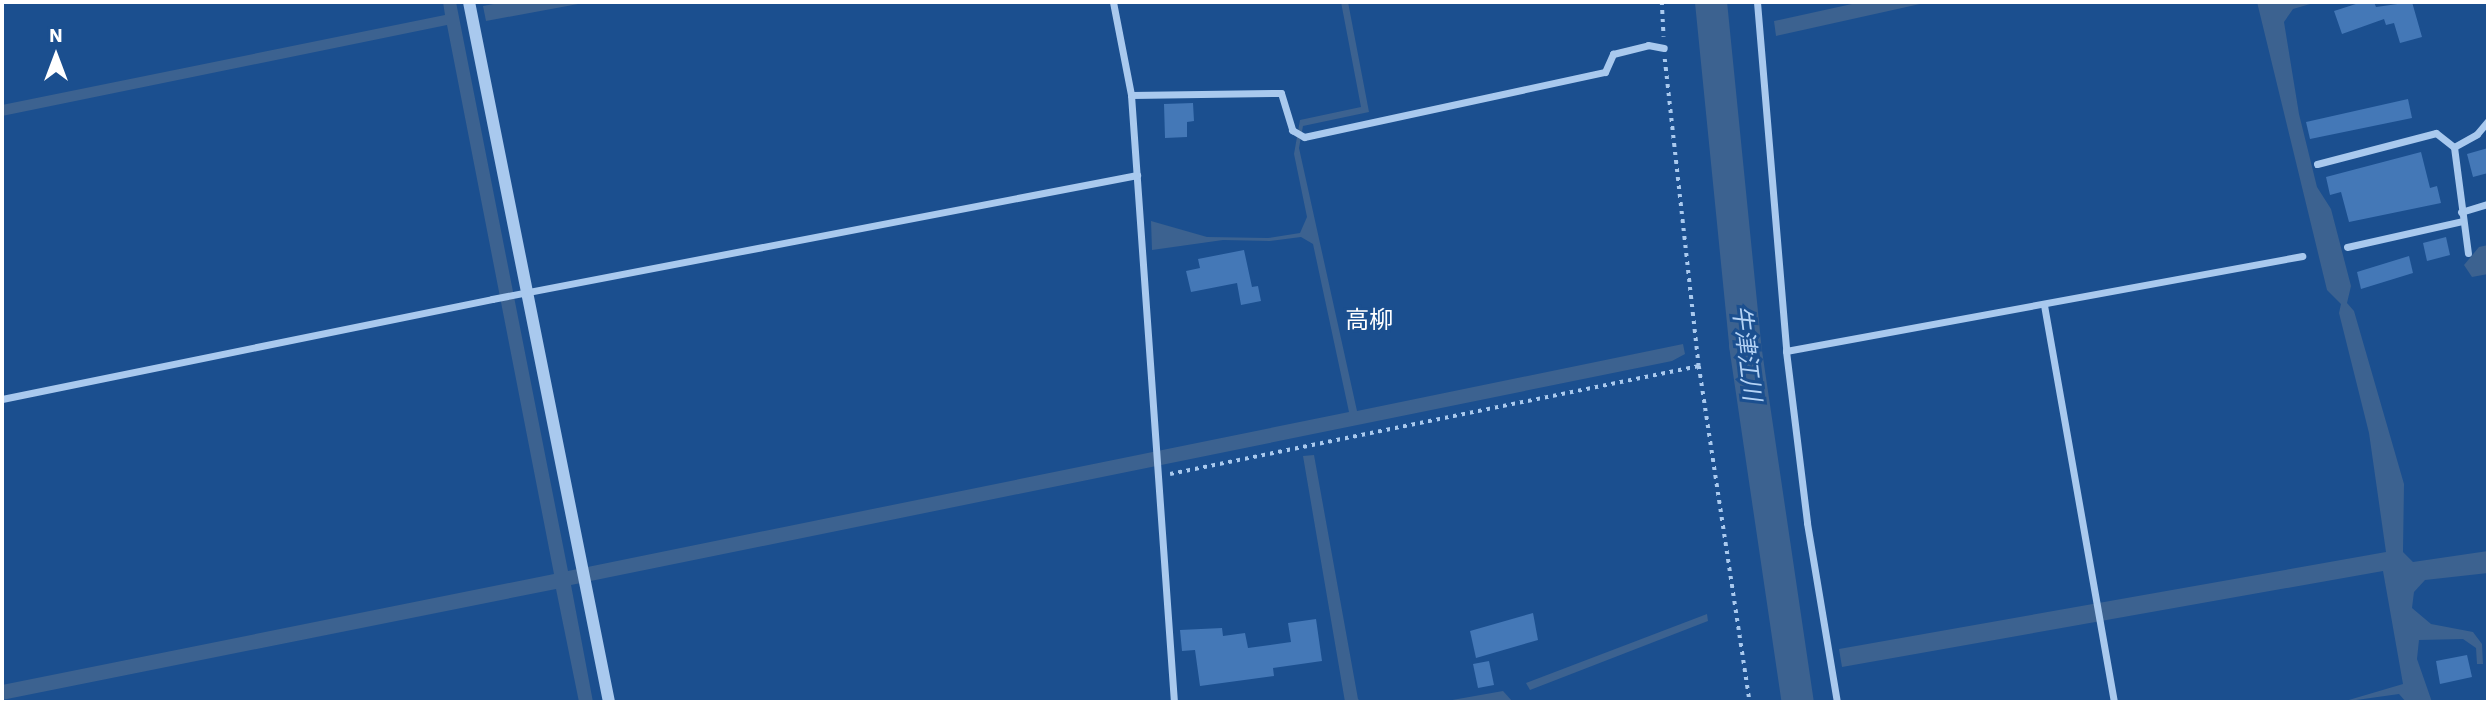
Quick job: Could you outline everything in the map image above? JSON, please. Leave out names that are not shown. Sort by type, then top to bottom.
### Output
[{"type":"street","points":[[469,2],[609,702]]},
{"type":"street","points":[[1113,2],[1131,95],[1174,702]]},
{"type":"street","points":[[1757,2],[1786,351],[1807,523],[1837,702]]},
{"type":"street","points":[[1131,95],[1281,93],[1296,134],[1304,137],[1605,72],[1614,54],[1648,45],[1664,48]]},
{"type":"street","points":[[2454,147],[2477,134],[2488,121]]},
{"type":"street","points":[[2317,164],[2436,133],[2454,147],[2460,212],[2468,253]]},
{"type":"street","points":[[2,399],[527,292],[1137,176]]},
{"type":"street","points":[[2460,212],[2488,204]]},
{"type":"street","points":[[2347,247],[2462,220]]},
{"type":"street","points":[[1786,351],[2302,256]]},
{"type":"street","points":[[2044,305],[2114,702]]},
{"type":"path","points":[[1662,2],[1664,48],[1699,366],[1751,702]]},
{"type":"path","points":[[1157,473],[1699,366]]},
{"type":"water","points":[[443,2],[456,2],[568,571],[1349,412],[1313,244],[1301,237],[1270,241],[1223,240],[1152,250],[1151,221],[1207,237],[1268,238],[1300,233],[1307,217],[1294,154],[1300,120],[1361,107],[1341,2],[1348,2],[1369,112],[1303,126],[1299,148],[1357,411],[1683,344],[1685,354],[1672,361],[571,585],[593,702],[579,702],[556,589],[2,700],[2,685],[554,574],[447,25],[2,116],[2,105],[445,15]]},
{"type":"water","points":[[504,2],[589,2],[486,21],[483,6]]},
{"type":"water","points":[[1861,2],[1929,2],[1776,36],[1774,21]]},
{"type":"water","points":[[2257,2],[2317,2],[2293,9],[2284,22],[2299,114],[2317,187],[2331,209],[2351,286],[2347,303],[2354,311],[2404,484],[2403,552],[2413,562],[2488,551],[2488,573],[2425,580],[2414,592],[2412,608],[2431,624],[2473,632],[2482,644],[2483,664],[2477,664],[2476,648],[2463,639],[2419,640],[2417,659],[2432,702],[2406,702],[2399,694],[2342,702],[2403,684],[2383,571],[1842,667],[1839,649],[2386,552],[2369,433],[2339,313],[2341,304],[2327,290]]},
{"type":"water","points":[[2488,245],[2488,274],[2472,277],[2464,265],[2479,247]]},
{"type":"water","points":[[1314,455],[1358,699],[1361,702],[1345,702],[1303,456]]},
{"type":"water","points":[[1707,614],[1708,621],[1530,690],[1526,683]]},
{"type":"water","points":[[1503,691],[1513,702],[1441,702]]},
{"type":"building","points":[[2362,2],[2374,2],[2376,7],[2412,2],[2422,37],[2400,43],[2394,23],[2386,25],[2384,19],[2342,34],[2334,11]]},
{"type":"building","points":[[2408,99],[2412,118],[2310,139],[2306,122]]},
{"type":"building","points":[[1193,103],[1194,121],[1187,122],[1187,137],[1165,138],[1164,104]]},
{"type":"building","points":[[2488,148],[2488,173],[2473,177],[2467,154]]},
{"type":"building","points":[[2421,152],[2430,188],[2437,186],[2441,203],[2349,222],[2341,192],[2330,195],[2326,177]]},
{"type":"building","points":[[2446,237],[2450,255],[2427,261],[2423,243]]},
{"type":"building","points":[[1244,250],[1252,287],[1258,286],[1261,301],[1241,305],[1237,283],[1191,292],[1186,271],[1200,268],[1198,259]]},
{"type":"building","points":[[2409,256],[2413,273],[2361,289],[2357,272]]},
{"type":"building","points":[[1533,613],[1538,640],[1476,658],[1470,631]]},
{"type":"building","points":[[1316,619],[1322,661],[1273,668],[1274,676],[1200,686],[1195,650],[1182,651],[1180,630],[1222,628],[1223,636],[1245,633],[1248,648],[1291,642],[1288,623]]},
{"type":"building","points":[[2467,655],[2472,677],[2440,684],[2436,661]]},
{"type":"building","points":[[1489,661],[1494,685],[1478,688],[1473,664]]},
{"type":"waterway","name":"牛津江川","points":[[1711,2],[1745,345],[1798,702]]},
{"type":"district","name":"高柳","points":[[1369,320]]}]
